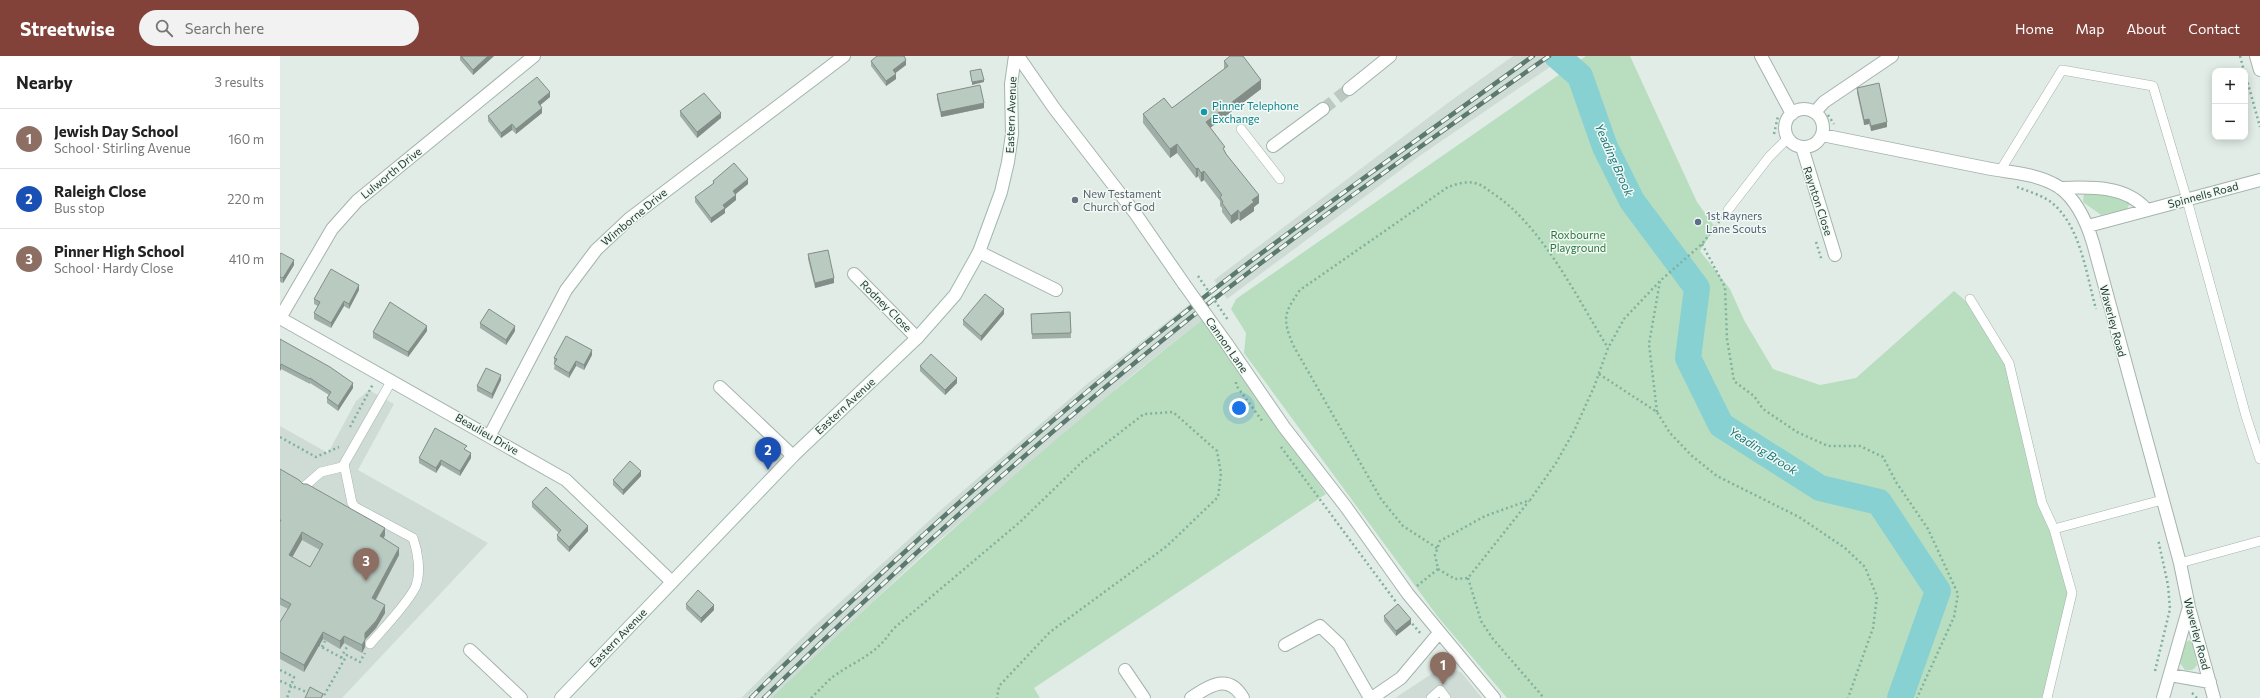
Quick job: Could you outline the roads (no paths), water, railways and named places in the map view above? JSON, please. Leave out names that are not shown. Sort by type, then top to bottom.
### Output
[{"type":"street","name":"Lulworth Drive","points":[[280,318],[332,229],[356,201],[534,56]]},
{"type":"street","name":"Wimborne Drive","points":[[490,435],[566,290],[596,250],[629,219],[844,56]]},
{"type":"street","name":"Eastern Avenue","points":[[561,698],[793,456],[917,338],[955,295],[979,252],[995,213],[1008,162],[1012,134],[1011,84],[1016,56]]},
{"type":"street","name":"Cannon Lane","points":[[1016,56],[1135,213],[1284,427],[1439,634],[1494,698]]},
{"type":"street","points":[[1349,89],[1390,56]]},
{"type":"street","points":[[1761,56],[1792,114]]},
{"type":"street","points":[[1815,112],[1824,102],[1892,56]]},
{"type":"street","points":[[2256,56],[2260,70]]},
{"type":"street","points":[[1273,146],[1323,109]]},
{"type":"street","points":[[1804,109],[1815,112],[1823,123],[1822,135],[1814,144],[1802,147],[1792,142],[1788,138],[1786,122],[1792,114],[1804,109]]},
{"type":"street","name":"Waverley Road","points":[[1822,135],[2000,171],[2042,177],[2060,188],[2077,206],[2088,226],[2180,563],[2189,607],[2214,698]]},
{"type":"street","name":"Raynton Close","points":[[1802,147],[1836,255]]},
{"type":"street","name":"Spinnells Road","points":[[2088,226],[2146,209],[2187,200],[2260,180]]},
{"type":"street","points":[[2060,188],[2095,187],[2123,193],[2138,200],[2146,209]]},
{"type":"street","points":[[979,252],[1056,290]]},
{"type":"street","name":"Rodney Close","points":[[854,274],[917,338]]},
{"type":"street","name":"Beaulieu Drive","points":[[280,318],[490,435],[566,480],[672,582]]},
{"type":"street","points":[[720,387],[793,456]]},
{"type":"street","points":[[2162,698],[2189,607]]},
{"type":"street","points":[[1285,645],[1320,626],[1339,644],[1371,698],[1401,678],[1439,634]]},
{"type":"street","points":[[470,650],[521,698]]},
{"type":"street","points":[[1125,670],[1144,698]]},
{"type":"street","points":[[2170,675],[2210,682]]},
{"type":"street","points":[[1191,698],[1212,685],[1225,683],[1238,689],[1243,698]]},
{"type":"lane","points":[[2000,171],[2062,70],[2153,86],[2187,200],[2246,416],[2260,459]]},
{"type":"lane","points":[[1241,129],[1280,179]]},
{"type":"lane","points":[[1728,210],[1769,157],[1788,138]]},
{"type":"lane","points":[[1261,154],[1273,146]]},
{"type":"lane","points":[[1970,299],[2010,363],[2042,503],[2054,529],[2072,593],[2047,698]]},
{"type":"lane","points":[[305,486],[320,472],[342,467],[392,380]]},
{"type":"lane","points":[[344,464],[352,503],[355,507],[413,538],[417,556],[418,578],[414,590],[370,644]]},
{"type":"lane","points":[[2054,529],[2162,500]]},
{"type":"lane","points":[[2180,563],[2260,541]]},
{"type":"lane","points":[[1432,698],[1440,690],[1446,698]]},
{"type":"waterway","name":"Yeading Brook","points":[[1557,56],[1580,76],[1605,147],[1632,201],[1697,288],[1688,358],[1721,425],[1820,488],[1879,502],[1938,591],[1900,698]]},
{"type":"tunnel","points":[[1323,109],[1349,89]]},
{"type":"railway","points":[[751,698],[833,618],[925,534],[1091,388],[1177,318],[1298,226],[1533,56]]},
{"type":"railway","points":[[764,698],[815,648],[972,502],[1134,363],[1278,250],[1549,56]]},
{"type":"place","name":"Pinner Telephone Exchange","points":[[1204,112]]},
{"type":"place","name":"New Testament Church of God","points":[[1075,200]]},
{"type":"place","name":"1st Rayners Lane Scouts","points":[[1698,222]]},
{"type":"place","name":"Raleigh Close","points":[[768,470]]},
{"type":"place","name":"Pinner High School","points":[[366,581]]},
{"type":"place","name":"Jewish Day School","points":[[1443,685]]},
{"type":"park label","name":"Roxbourne Playground","points":[[1578,241]]}]
